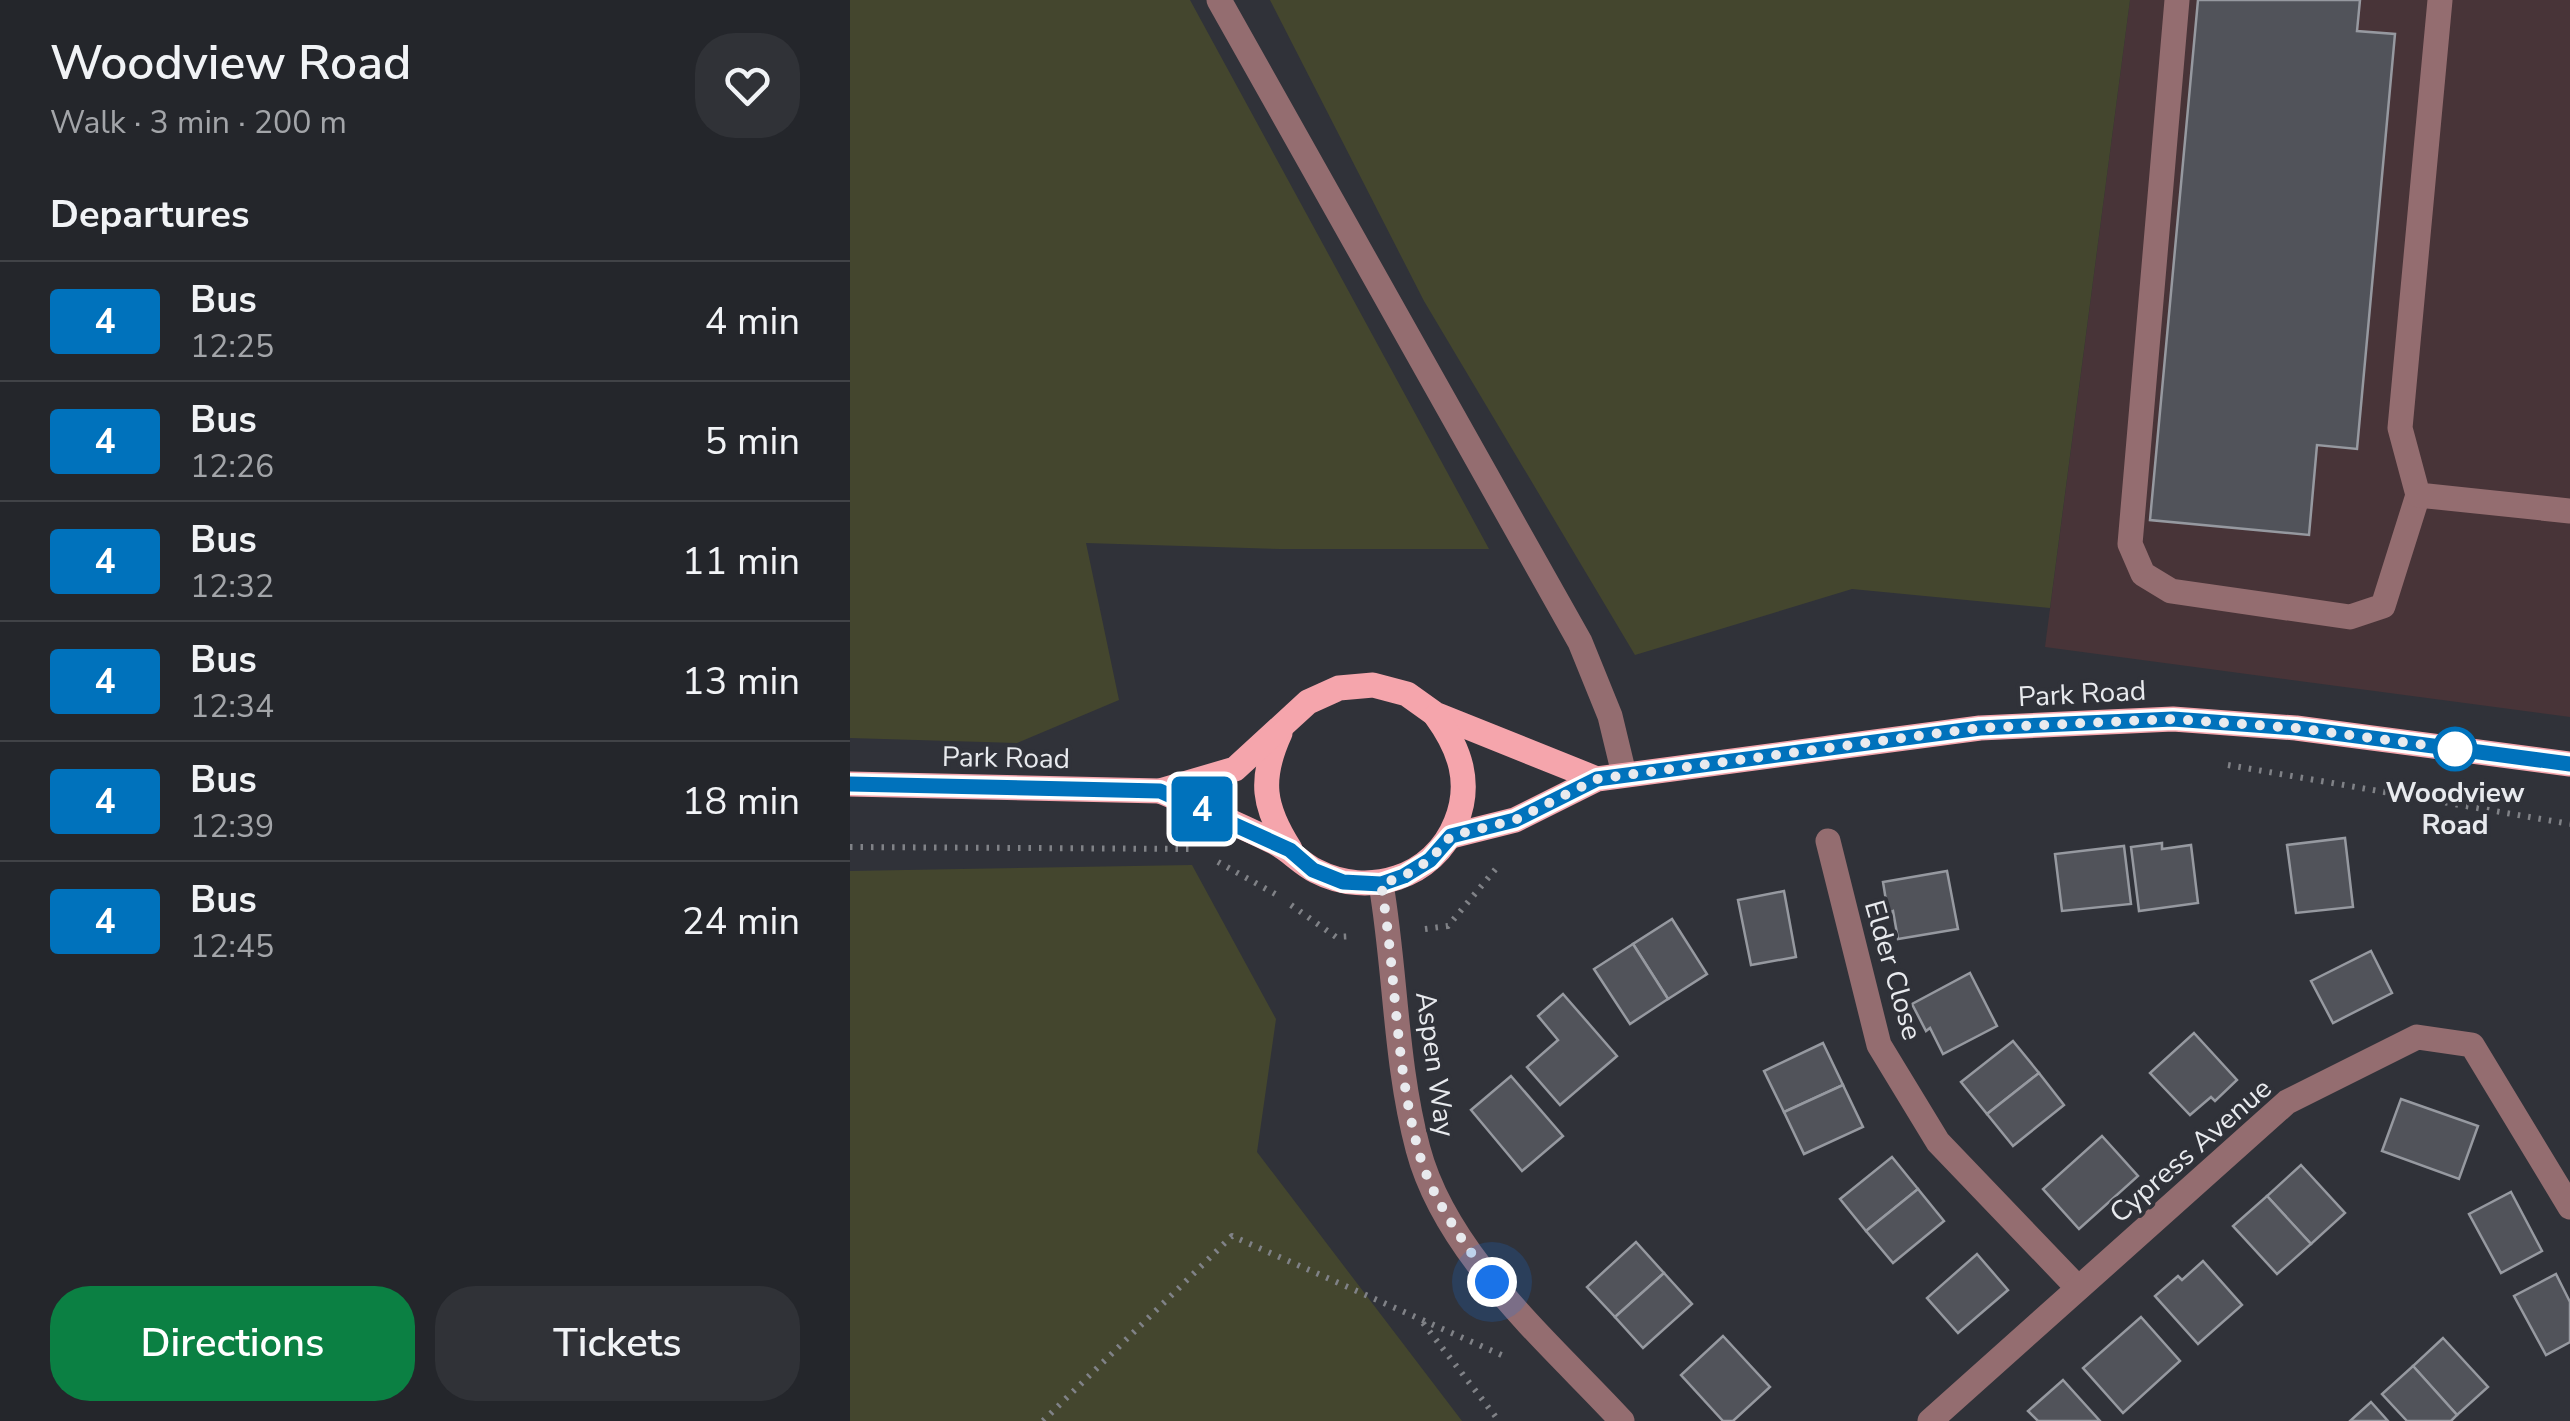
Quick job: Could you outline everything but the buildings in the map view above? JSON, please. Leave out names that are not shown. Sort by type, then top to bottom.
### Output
[{"type":"main road","name":"Park Road","points":[[850,784],[1160,791],[1235,769],[1308,702],[1338,688],[1374,685],[1407,694],[1435,714],[1597,779]]},
{"type":"main road","points":[[1435,714],[1455,742],[1464,776],[1462,807],[1451,836]]},
{"type":"main road","name":"Park Road","points":[[1160,791],[1290,850],[1313,870],[1343,882],[1381,884],[1430,860],[1451,836],[1515,820],[1597,779],[1980,728],[2173,719],[2296,728],[2570,764]]},
{"type":"main road","points":[[1283,727],[1268,758],[1265,793],[1273,823],[1290,850]]},
{"type":"street","points":[[1218,0],[1580,642],[1610,716],[1624,774]]},
{"type":"street","points":[[2177,0],[2130,544],[2143,574],[2171,591],[2350,617],[2382,606],[2418,496],[2400,428],[2440,0]]},
{"type":"street","points":[[2418,496],[2570,511]]},
{"type":"street","name":"Elder Close","points":[[1828,841],[1880,1044],[1938,1142],[2078,1288]]},
{"type":"street","name":"Aspen Way","points":[[1381,884],[1390,934],[1402,1060],[1418,1151],[1448,1220],[1492,1282],[1622,1421]]},
{"type":"street","name":"Cypress Avenue","points":[[1930,1421],[2288,1102],[2416,1037],[2472,1045],[2570,1208]]},
{"type":"path","points":[[2220,764],[2570,824]]},
{"type":"path","points":[[850,847],[1193,849],[1275,894],[1336,937]]},
{"type":"path","points":[[1448,926],[1501,864]]},
{"type":"path","points":[[1043,1421],[1232,1236],[1511,1359]]},
{"type":"path","points":[[1420,1319],[1499,1421]]},
{"type":"shaded area","points":[[2130,0],[2570,0],[2570,717],[2045,647]]},
{"type":"green space","points":[[850,0],[1190,0],[1489,549],[1280,549],[1086,543],[1119,700],[1017,743],[850,738]]},
{"type":"green space","points":[[1270,0],[2130,0],[2050,608],[1852,589],[1635,655],[1424,301]]},
{"type":"green space","points":[[1192,865],[1276,1019],[1257,1152],[1462,1421],[850,1421],[850,871]]},
{"type":"bus line","name":"4","points":[[850,784],[1160,791],[1290,850],[1313,870],[1343,882],[1381,884],[1430,860],[1451,836],[1515,820],[1597,779],[1980,728],[2173,719],[2296,728],[2570,764]]},
{"type":"place","name":"Woodview Road","points":[[2455,749]]},
{"type":"route","points":[[1492,1282],[1448,1220],[1418,1151],[1402,1060],[1390,934],[1381,884],[1430,860],[1451,836],[1515,820],[1597,779],[1980,728],[2173,719],[2296,728],[2455,749]]}]
